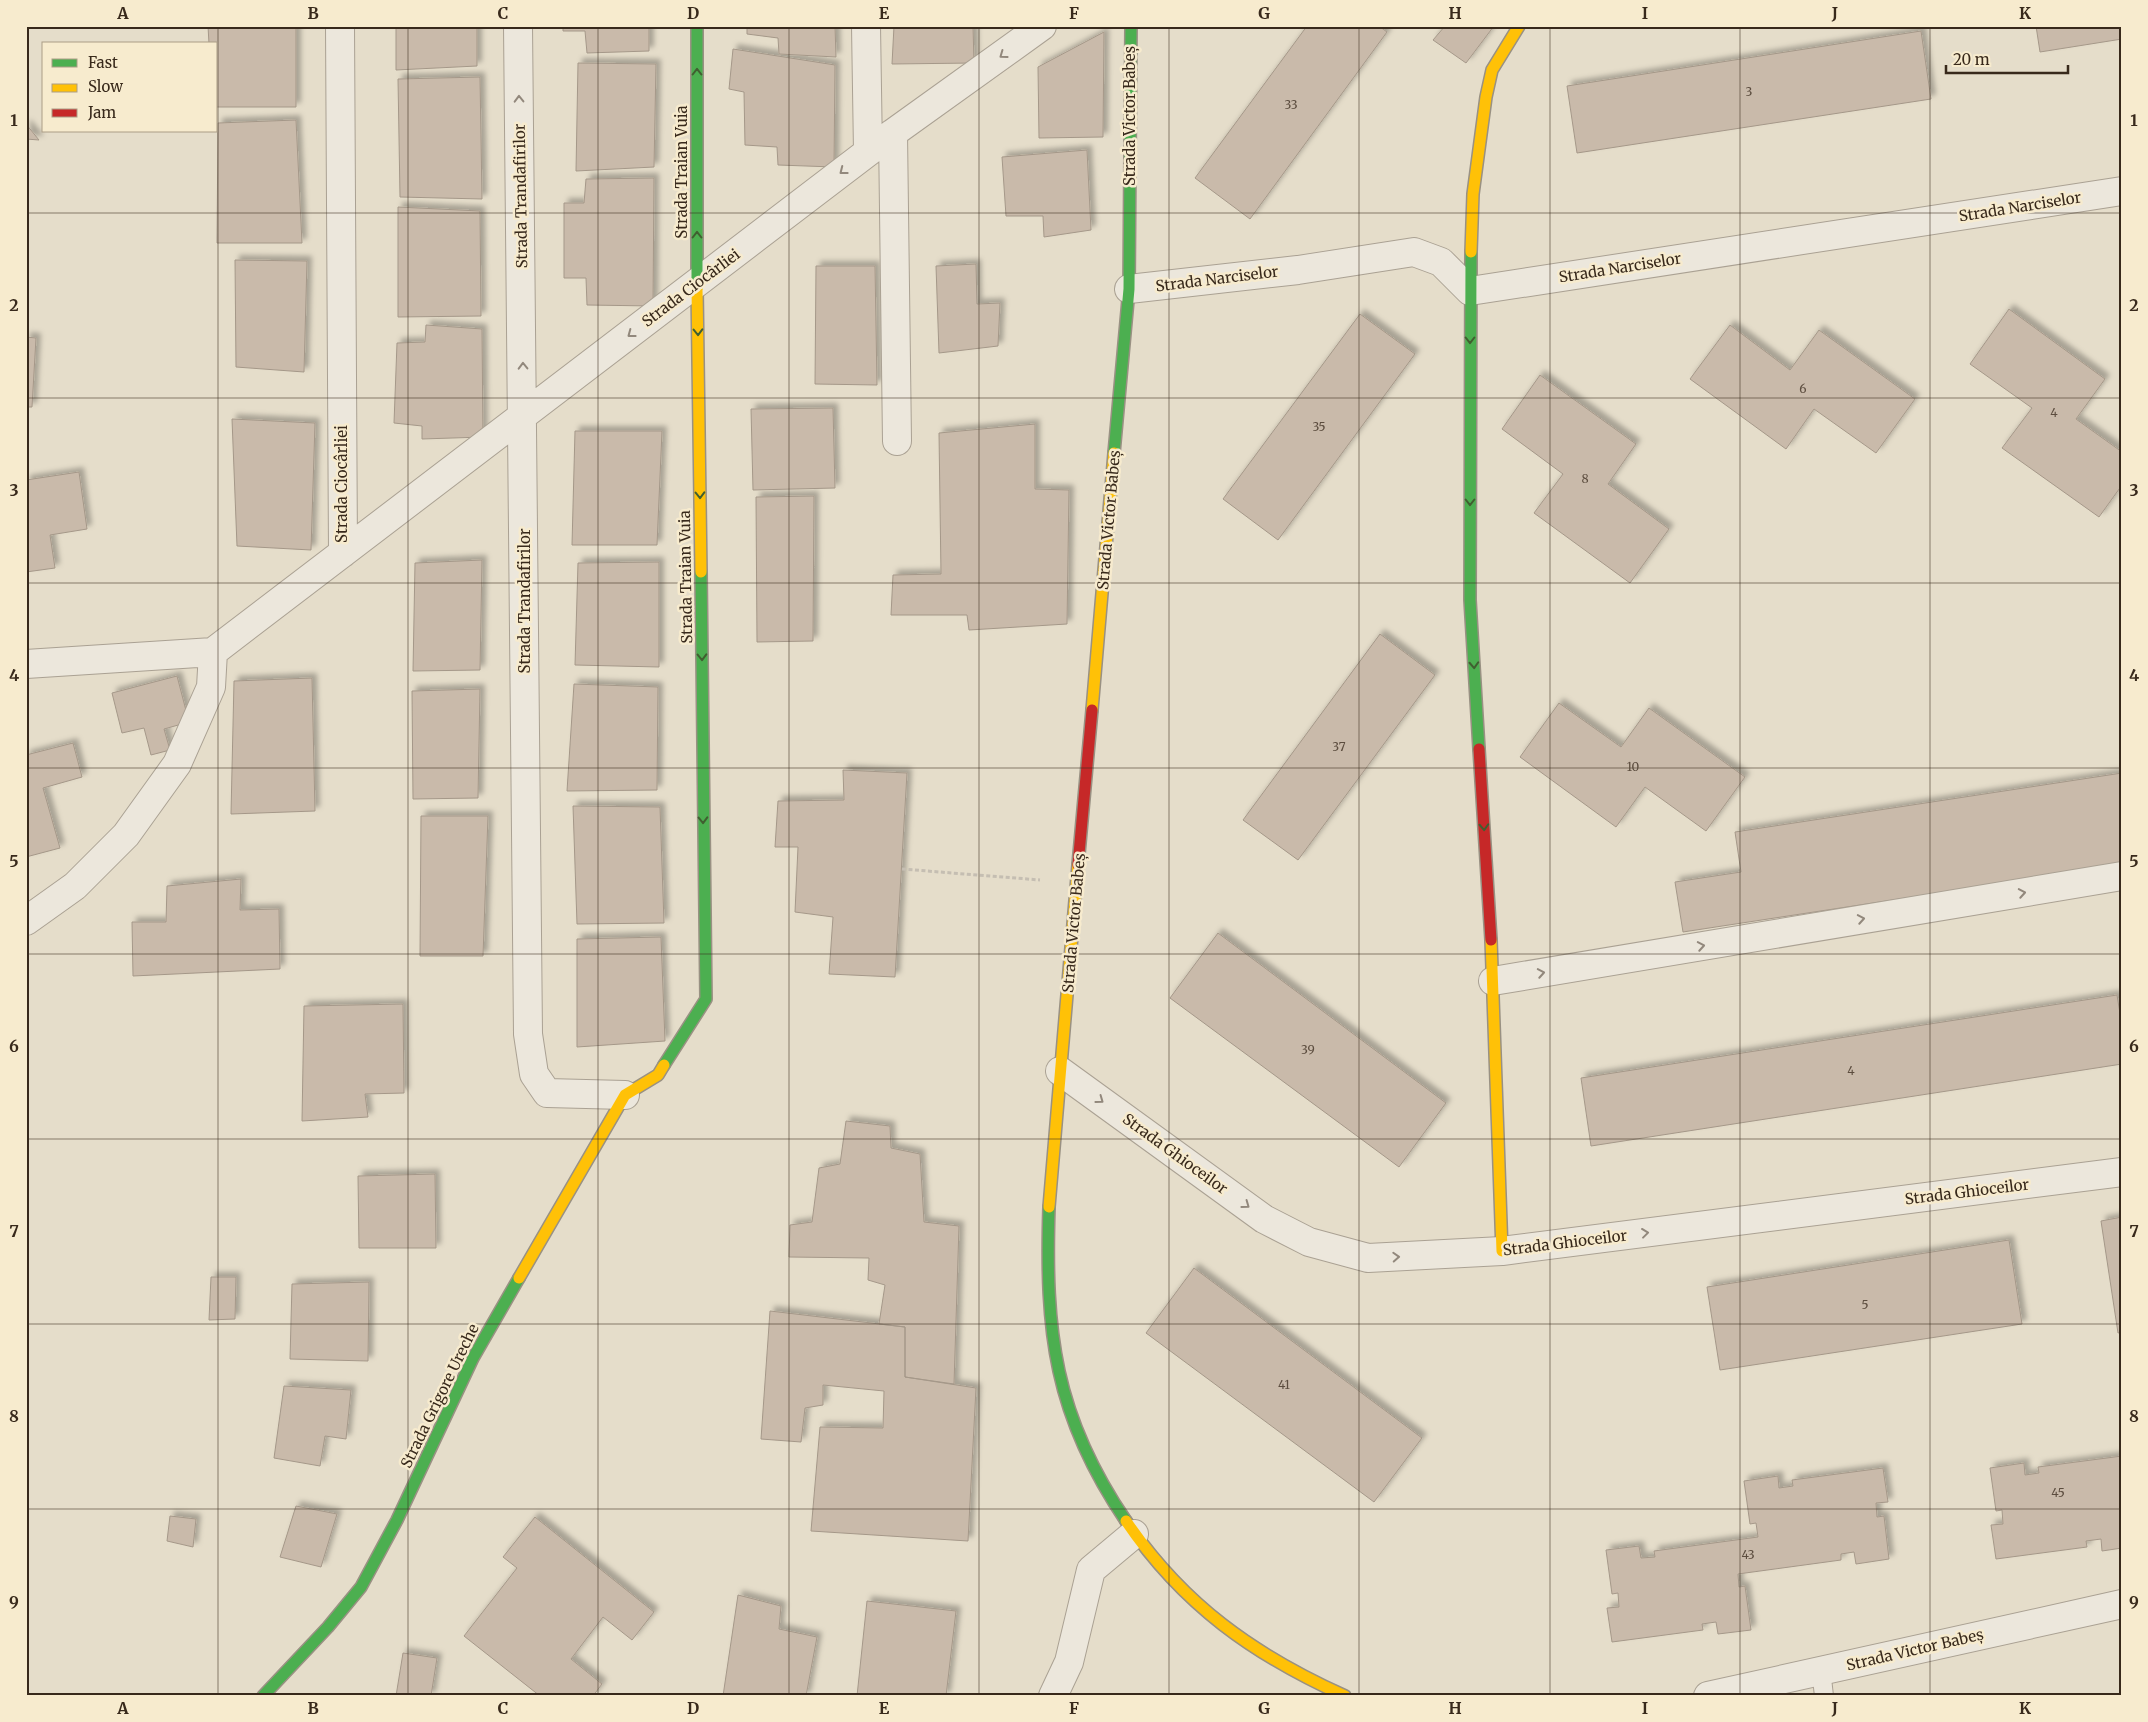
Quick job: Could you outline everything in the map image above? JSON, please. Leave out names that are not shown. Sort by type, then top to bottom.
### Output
[{"type":"street","name":"Strada Ciocârliei","points":[[340,26],[343,553]]},
{"type":"street","name":"Strada Trandafirilor","points":[[518,26],[524,415],[528,1034],[534,1074],[547,1093],[625,1095]]},
{"type":"street","name":"Strada Traian Vuia","points":[[625,1095],[658,1075],[706,998],[697,284],[697,26]]},
{"type":"street","points":[[866,26],[868,152]]},
{"type":"street","name":"Strada Ciocârliei","points":[[213,652],[868,152],[1042,26]]},
{"type":"street","name":"Strada Victor Babeș","points":[[1131,26],[1129,289],[1049,1193],[1047,1279],[1053,1342],[1066,1402],[1089,1458],[1134,1534],[1168,1575],[1205,1611],[1245,1643],[1286,1668],[1345,1696]]},
{"type":"street","points":[[1502,1251],[1493,981],[1470,600],[1470,291],[1473,194],[1486,97],[1492,70],[1519,26]]},
{"type":"street","points":[[894,133],[897,441]]},
{"type":"street","name":"Strada Narciselor","points":[[1129,289],[1298,270],[1414,252],[1441,262],[1470,291],[2122,192]]},
{"type":"street","points":[[26,664],[213,652],[211,687],[177,764],[126,835],[75,886],[26,921]]},
{"type":"street","points":[[1493,981],[2122,876]]},
{"type":"street","name":"Strada Ghioceilor","points":[[1060,1071],[1264,1219],[1309,1242],[1368,1258],[1502,1251],[2122,1172]]},
{"type":"street","name":"Strada Grigore Ureche","points":[[263,1696],[328,1627],[361,1588],[397,1520],[473,1358],[625,1095]]},
{"type":"street","points":[[1053,1696],[1068,1662],[1091,1570],[1134,1534]]},
{"type":"street","name":"Strada Victor Babeș","points":[[1708,1696],[1823,1683],[2122,1604]]},
{"type":"path","points":[[902,869],[1043,880]]},
{"type":"building","points":[[208,26],[296,26],[296,107],[218,107],[218,42],[209,42]]},
{"type":"building","points":[[396,26],[477,26],[477,66],[396,70]]},
{"type":"building","points":[[563,26],[649,26],[649,51],[587,53],[585,31],[563,31]]},
{"type":"building","points":[[747,26],[835,26],[836,57],[779,54],[778,38],[747,34]]},
{"type":"building","points":[[894,26],[973,26],[974,63],[892,64]]},
{"type":"building","points":[[1307,26],[1379,26],[1387,32],[1250,219],[1195,178]]},
{"type":"building","points":[[1445,26],[1494,26],[1466,63],[1433,40]]},
{"type":"building","points":[[2036,26],[2122,26],[2122,39],[2040,52]]},
{"type":"building","points":[[1921,31],[1931,99],[1577,153],[1567,86]]},
{"type":"building","points":[[1104,32],[1103,137],[1039,138],[1038,67]]},
{"type":"building","points":[[733,49],[835,65],[834,167],[778,165],[777,147],[745,145],[744,92],[729,89]]},
{"type":"building","points":[[578,63],[656,64],[654,167],[576,171]]},
{"type":"building","points":[[480,77],[482,199],[400,197],[398,79]]},
{"type":"building","points":[[296,120],[302,243],[217,243],[218,123]]},
{"type":"building","points":[[26,124],[39,140],[26,139]]},
{"type":"building","points":[[1087,150],[1091,230],[1044,237],[1043,216],[1006,216],[1002,157]]},
{"type":"building","points":[[654,178],[653,306],[587,305],[586,278],[564,278],[564,203],[584,203],[586,179]]},
{"type":"building","points":[[398,207],[480,211],[481,316],[398,317]]},
{"type":"building","points":[[235,260],[307,261],[304,372],[236,367]]},
{"type":"building","points":[[976,264],[977,304],[1000,303],[998,346],[939,353],[936,266]]},
{"type":"building","points":[[816,266],[875,266],[877,385],[815,384]]},
{"type":"building","points":[[2009,309],[2105,379],[2076,419],[2122,452],[2122,485],[2099,517],[2002,448],[2032,408],[1970,364]]},
{"type":"building","points":[[1360,314],[1415,354],[1278,540],[1223,499]]},
{"type":"building","points":[[426,325],[482,329],[483,437],[422,439],[422,426],[394,423],[397,343],[425,342]]},
{"type":"building","points":[[1730,325],[1790,370],[1819,330],[1915,399],[1876,453],[1814,409],[1786,449],[1690,379]]},
{"type":"building","points":[[26,337],[36,338],[32,407],[26,407]]},
{"type":"building","points":[[1540,375],[1636,444],[1608,484],[1669,529],[1630,583],[1534,513],[1563,474],[1502,429]]},
{"type":"building","points":[[833,408],[835,488],[753,490],[751,409]]},
{"type":"building","points":[[232,419],[315,423],[311,550],[237,546]]},
{"type":"building","points":[[1035,424],[1035,489],[1069,490],[1067,624],[969,630],[967,615],[891,615],[893,575],[941,574],[939,433]]},
{"type":"building","points":[[575,431],[662,431],[657,545],[572,545]]},
{"type":"building","points":[[79,472],[87,529],[50,535],[55,568],[26,572],[26,480]]},
{"type":"building","points":[[814,496],[813,641],[757,642],[756,497]]},
{"type":"building","points":[[482,560],[480,670],[413,671],[415,563]]},
{"type":"building","points":[[659,562],[659,667],[575,665],[578,563]]},
{"type":"building","points":[[1380,634],[1435,675],[1298,860],[1243,820]]},
{"type":"building","points":[[177,676],[189,722],[164,729],[170,750],[151,755],[144,728],[122,733],[112,693]]},
{"type":"building","points":[[312,678],[315,811],[231,814],[234,681]]},
{"type":"building","points":[[574,684],[658,687],[657,790],[567,791]]},
{"type":"building","points":[[480,689],[478,798],[413,799],[412,691]]},
{"type":"building","points":[[1559,703],[1621,747],[1649,708],[1745,777],[1706,831],[1645,787],[1616,827],[1520,757]]},
{"type":"building","points":[[73,743],[82,777],[43,788],[60,848],[26,857],[26,755]]},
{"type":"building","points":[[843,770],[907,773],[895,977],[829,974],[833,917],[795,912],[798,847],[775,847],[778,801],[844,800]]},
{"type":"building","points":[[2122,773],[2122,865],[1683,932],[1675,882],[1741,872],[1735,832]]},
{"type":"building","points":[[573,806],[660,807],[664,923],[577,924]]},
{"type":"building","points":[[421,816],[488,816],[483,956],[420,956]]},
{"type":"building","points":[[241,879],[240,910],[279,909],[280,969],[133,976],[132,922],[166,922],[167,886]]},
{"type":"building","points":[[1218,933],[1446,1103],[1399,1167],[1170,998]]},
{"type":"building","points":[[661,937],[665,1041],[577,1047],[577,939]]},
{"type":"building","points":[[2117,995],[2122,1026],[2122,1064],[1591,1146],[1581,1078]]},
{"type":"building","points":[[403,1004],[404,1093],[365,1094],[368,1117],[302,1121],[304,1006]]},
{"type":"building","points":[[846,1121],[890,1126],[891,1148],[920,1154],[924,1222],[959,1226],[954,1384],[905,1377],[905,1327],[879,1324],[885,1285],[868,1280],[869,1258],[789,1257],[790,1225],[812,1222],[819,1168],[840,1164]]},
{"type":"building","points":[[435,1174],[436,1248],[359,1248],[358,1176]]},
{"type":"building","points":[[2122,1217],[2122,1332],[2118,1333],[2101,1221]]},
{"type":"building","points":[[2009,1240],[2022,1324],[1720,1370],[1707,1287]]},
{"type":"building","points":[[1194,1268],[1422,1438],[1374,1502],[1146,1333]]},
{"type":"building","points":[[211,1277],[236,1277],[235,1319],[209,1320]]},
{"type":"building","points":[[369,1282],[368,1361],[290,1359],[292,1284]]},
{"type":"building","points":[[770,1311],[905,1327],[905,1377],[976,1388],[968,1541],[811,1531],[820,1427],[883,1428],[884,1391],[823,1385],[823,1405],[805,1408],[801,1442],[761,1439]]},
{"type":"building","points":[[284,1386],[351,1390],[346,1439],[325,1436],[320,1466],[274,1458]]},
{"type":"building","points":[[2122,1456],[2122,1548],[2102,1551],[2101,1539],[2086,1541],[2087,1547],[1996,1559],[1991,1525],[2003,1524],[2002,1510],[1996,1511],[1990,1468],[2024,1463],[2025,1475],[2039,1473],[2038,1467]]},
{"type":"building","points":[[1883,1468],[1888,1502],[1876,1503],[1877,1517],[1884,1516],[1889,1559],[1856,1564],[1854,1552],[1841,1554],[1841,1560],[1738,1574],[1739,1587],[1745,1586],[1751,1630],[1718,1634],[1716,1622],[1702,1624],[1703,1630],[1612,1642],[1607,1608],[1619,1607],[1618,1593],[1612,1594],[1606,1550],[1639,1546],[1641,1558],[1655,1557],[1654,1551],[1758,1537],[1756,1523],[1750,1524],[1744,1481],[1778,1476],[1779,1488],[1793,1486],[1792,1480]]},
{"type":"building","points":[[296,1506],[337,1514],[321,1567],[280,1557]]},
{"type":"building","points":[[170,1516],[196,1519],[193,1547],[167,1541]]},
{"type":"building","points":[[535,1517],[654,1612],[632,1640],[603,1617],[571,1659],[602,1684],[593,1696],[540,1696],[464,1636],[517,1568],[503,1557]]},
{"type":"building","points":[[738,1595],[781,1606],[779,1629],[817,1637],[806,1696],[723,1696]]},
{"type":"building","points":[[867,1601],[956,1611],[946,1696],[857,1696]]},
{"type":"building","points":[[403,1653],[437,1658],[431,1696],[396,1696]]},
{"type":"traffic: fast","points":[[697,26],[697,288]]},
{"type":"traffic: fast","points":[[1114,453],[1129,289],[1131,26]]},
{"type":"traffic: fast","points":[[1471,252],[1470,600],[1479,749]]},
{"type":"traffic: fast","points":[[664,1065],[706,999],[701,572]]},
{"type":"traffic: fast","points":[[1049,1207],[1049,1294],[1059,1371],[1069,1408],[1083,1445],[1102,1482],[1126,1521]]},
{"type":"traffic: fast","points":[[263,1696],[328,1627],[361,1587],[397,1520],[473,1358],[519,1278]]},
{"type":"traffic: slow","points":[[1471,252],[1473,194],[1486,97],[1492,70],[1519,26]]},
{"type":"traffic: slow","points":[[697,288],[701,572]]},
{"type":"traffic: slow","points":[[1092,710],[1114,453]]},
{"type":"traffic: slow","points":[[1049,1207],[1078,865]]},
{"type":"traffic: slow","points":[[1491,940],[1502,1251]]},
{"type":"traffic: slow","points":[[519,1278],[625,1095],[658,1075],[664,1065]]},
{"type":"traffic: slow","points":[[1126,1521],[1171,1578],[1223,1625],[1280,1663],[1345,1696]]},
{"type":"traffic: jam","points":[[1078,865],[1092,710]]},
{"type":"traffic: jam","points":[[1479,749],[1491,940]]}]
